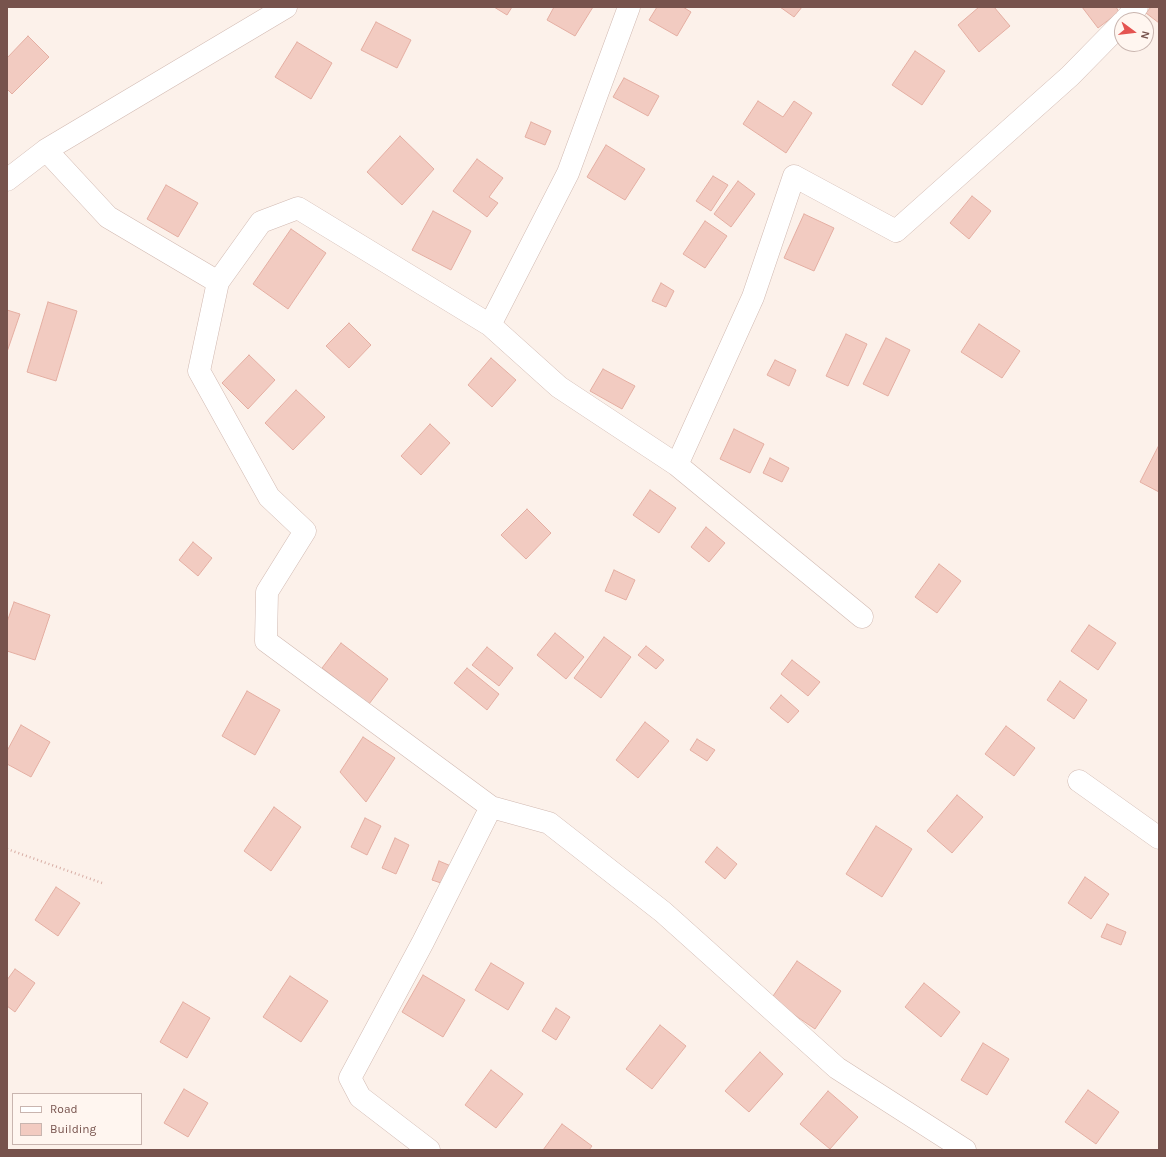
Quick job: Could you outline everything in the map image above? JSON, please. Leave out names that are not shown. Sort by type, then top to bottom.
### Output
[{"type":"street","points":[[490,325],[568,173],[628,7]]},
{"type":"street","points":[[7,180],[46,150],[271,10]]},
{"type":"street","points":[[677,465],[753,297],[794,176],[896,231],[1070,76],[1114,31]]},
{"type":"street","points":[[46,150],[108,217],[218,282]]},
{"type":"street","points":[[862,617],[677,465],[559,387],[490,325],[298,208],[261,222],[218,282],[199,371],[269,498],[304,531],[267,592],[266,641],[490,807],[549,823],[663,912],[837,1068],[965,1150]]},
{"type":"street","points":[[1079,781],[1159,838]]},
{"type":"street","points":[[429,1150],[360,1097],[350,1078],[423,942],[490,807]]},
{"type":"path","points":[[7,849],[102,883]]},
{"type":"building","points":[[494,7],[512,7],[507,15]]},
{"type":"building","points":[[554,7],[593,7],[575,36],[547,20]]},
{"type":"building","points":[[657,7],[683,7],[691,12],[677,36],[649,20]]},
{"type":"building","points":[[780,7],[802,7],[794,17]]},
{"type":"building","points":[[979,7],[994,7],[1010,26],[979,52],[958,25]]},
{"type":"building","points":[[1082,7],[1116,7],[1119,12],[1114,12],[1114,16],[1098,28]]},
{"type":"building","points":[[1151,7],[1159,7],[1159,23],[1154,19],[1154,12],[1147,12]]},
{"type":"building","points":[[376,22],[411,40],[397,68],[361,50]]},
{"type":"building","points":[[28,36],[49,57],[12,94],[7,89],[7,58]]},
{"type":"building","points":[[297,42],[332,63],[311,99],[275,77]]},
{"type":"building","points":[[915,51],[945,71],[922,105],[892,85]]},
{"type":"building","points":[[624,78],[659,96],[648,116],[613,97]]},
{"type":"building","points":[[758,101],[783,117],[794,101],[812,113],[786,153],[743,124]]},
{"type":"building","points":[[531,122],[551,131],[545,145],[525,137]]},
{"type":"building","points":[[400,136],[434,169],[402,205],[367,172]]},
{"type":"building","points":[[606,145],[645,169],[625,200],[587,177]]},
{"type":"building","points":[[477,159],[503,178],[489,197],[498,203],[487,217],[453,191]]},
{"type":"building","points":[[713,176],[728,185],[711,211],[696,201]]},
{"type":"building","points":[[738,181],[755,194],[731,227],[714,214]]},
{"type":"building","points":[[166,185],[198,203],[178,237],[147,219]]},
{"type":"building","points":[[972,196],[991,211],[969,239],[950,223]]},
{"type":"building","points":[[433,211],[471,231],[451,270],[412,250]]},
{"type":"building","points":[[804,214],[834,228],[814,271],[784,258]]},
{"type":"building","points":[[705,221],[727,236],[705,268],[683,254]]},
{"type":"building","points":[[291,229],[326,253],[288,309],[253,284]]},
{"type":"building","points":[[661,283],[674,291],[666,307],[652,301]]},
{"type":"building","points":[[48,302],[77,311],[56,381],[27,372]]},
{"type":"building","points":[[7,310],[20,314],[7,352]]},
{"type":"building","points":[[349,323],[371,345],[349,368],[326,346]]},
{"type":"building","points":[[979,324],[1020,351],[1002,378],[961,352]]},
{"type":"building","points":[[846,334],[867,344],[848,386],[826,376]]},
{"type":"building","points":[[886,338],[910,350],[888,396],[863,384]]},
{"type":"building","points":[[249,355],[275,380],[248,409],[222,383]]},
{"type":"building","points":[[491,358],[516,380],[492,407],[468,385]]},
{"type":"building","points":[[775,360],[796,370],[789,386],[767,375]]},
{"type":"building","points":[[603,369],[635,386],[622,409],[590,391]]},
{"type":"building","points":[[296,390],[325,417],[293,450],[265,423]]},
{"type":"building","points":[[430,424],[450,443],[421,475],[401,456]]},
{"type":"building","points":[[734,429],[764,444],[750,473],[720,459]]},
{"type":"building","points":[[1159,445],[1159,492],[1140,482]]},
{"type":"building","points":[[770,458],[789,468],[782,482],[763,473]]},
{"type":"building","points":[[650,490],[676,508],[659,533],[633,515]]},
{"type":"building","points":[[527,509],[551,533],[526,559],[501,535]]},
{"type":"building","points":[[706,527],[725,543],[709,562],[691,547]]},
{"type":"building","points":[[193,542],[212,558],[198,576],[179,560]]},
{"type":"building","points":[[939,564],[961,581],[937,613],[915,597]]},
{"type":"building","points":[[614,570],[635,580],[626,600],[605,591]]},
{"type":"building","points":[[14,602],[50,615],[35,660],[7,651],[7,622]]},
{"type":"building","points":[[1089,625],[1116,643],[1098,670],[1071,651]]},
{"type":"building","points":[[555,633],[584,657],[566,679],[537,655]]},
{"type":"building","points":[[604,637],[631,657],[601,698],[574,678]]},
{"type":"building","points":[[341,643],[388,679],[369,704],[322,668]]},
{"type":"building","points":[[646,646],[664,660],[656,669],[638,655]]},
{"type":"building","points":[[487,647],[513,668],[499,686],[472,665]]},
{"type":"building","points":[[792,660],[820,682],[808,696],[781,674]]},
{"type":"building","points":[[467,668],[499,694],[487,710],[454,683]]},
{"type":"building","points":[[1060,681],[1087,700],[1074,719],[1047,700]]},
{"type":"building","points":[[247,691],[280,710],[255,755],[222,736]]},
{"type":"building","points":[[781,695],[799,711],[788,723],[770,708]]},
{"type":"building","points":[[645,722],[669,741],[638,778],[616,760]]},
{"type":"building","points":[[21,725],[50,742],[31,777],[7,764],[7,751]]},
{"type":"building","points":[[1006,726],[1035,748],[1014,776],[985,754]]},
{"type":"building","points":[[363,737],[395,758],[366,802],[340,772]]},
{"type":"building","points":[[697,739],[715,750],[707,761],[690,750]]},
{"type":"building","points":[[957,795],[983,817],[952,853],[927,831]]},
{"type":"building","points":[[274,807],[301,827],[271,871],[244,851]]},
{"type":"building","points":[[365,818],[381,826],[367,855],[351,847]]},
{"type":"building","points":[[876,826],[912,849],[882,897],[846,874]]},
{"type":"building","points":[[395,838],[409,845],[396,874],[382,868]]},
{"type":"building","points":[[717,847],[737,864],[725,879],[705,862]]},
{"type":"building","points":[[439,861],[451,866],[444,884],[432,880]]},
{"type":"building","points":[[1085,877],[1109,894],[1091,919],[1068,903]]},
{"type":"building","points":[[56,887],[80,903],[58,936],[35,920]]},
{"type":"building","points":[[1107,924],[1126,932],[1121,945],[1101,937]]},
{"type":"building","points":[[797,961],[841,991],[815,1029],[771,999]]},
{"type":"building","points":[[491,963],[524,983],[508,1010],[475,990]]},
{"type":"building","points":[[15,969],[35,983],[15,1012],[7,1006],[7,980]]},
{"type":"building","points":[[423,975],[465,1000],[443,1037],[402,1012]]},
{"type":"building","points":[[290,976],[328,1001],[301,1042],[263,1017]]},
{"type":"building","points":[[924,983],[960,1012],[941,1037],[905,1007]]},
{"type":"building","points":[[183,1002],[210,1018],[187,1058],[160,1042]]},
{"type":"building","points":[[556,1008],[570,1017],[556,1040],[542,1031]]},
{"type":"building","points":[[660,1025],[686,1046],[652,1089],[626,1069]]},
{"type":"building","points":[[983,1043],[1009,1059],[987,1095],[961,1080]]},
{"type":"building","points":[[760,1052],[783,1074],[749,1112],[725,1091]]},
{"type":"building","points":[[491,1070],[523,1094],[496,1128],[465,1105]]},
{"type":"building","points":[[184,1089],[208,1103],[188,1137],[164,1123]]},
{"type":"building","points":[[1088,1090],[1119,1112],[1096,1144],[1065,1122]]},
{"type":"building","points":[[828,1091],[858,1117],[830,1149],[800,1124]]},
{"type":"building","points":[[562,1124],[592,1146],[589,1150],[543,1150]]}]
